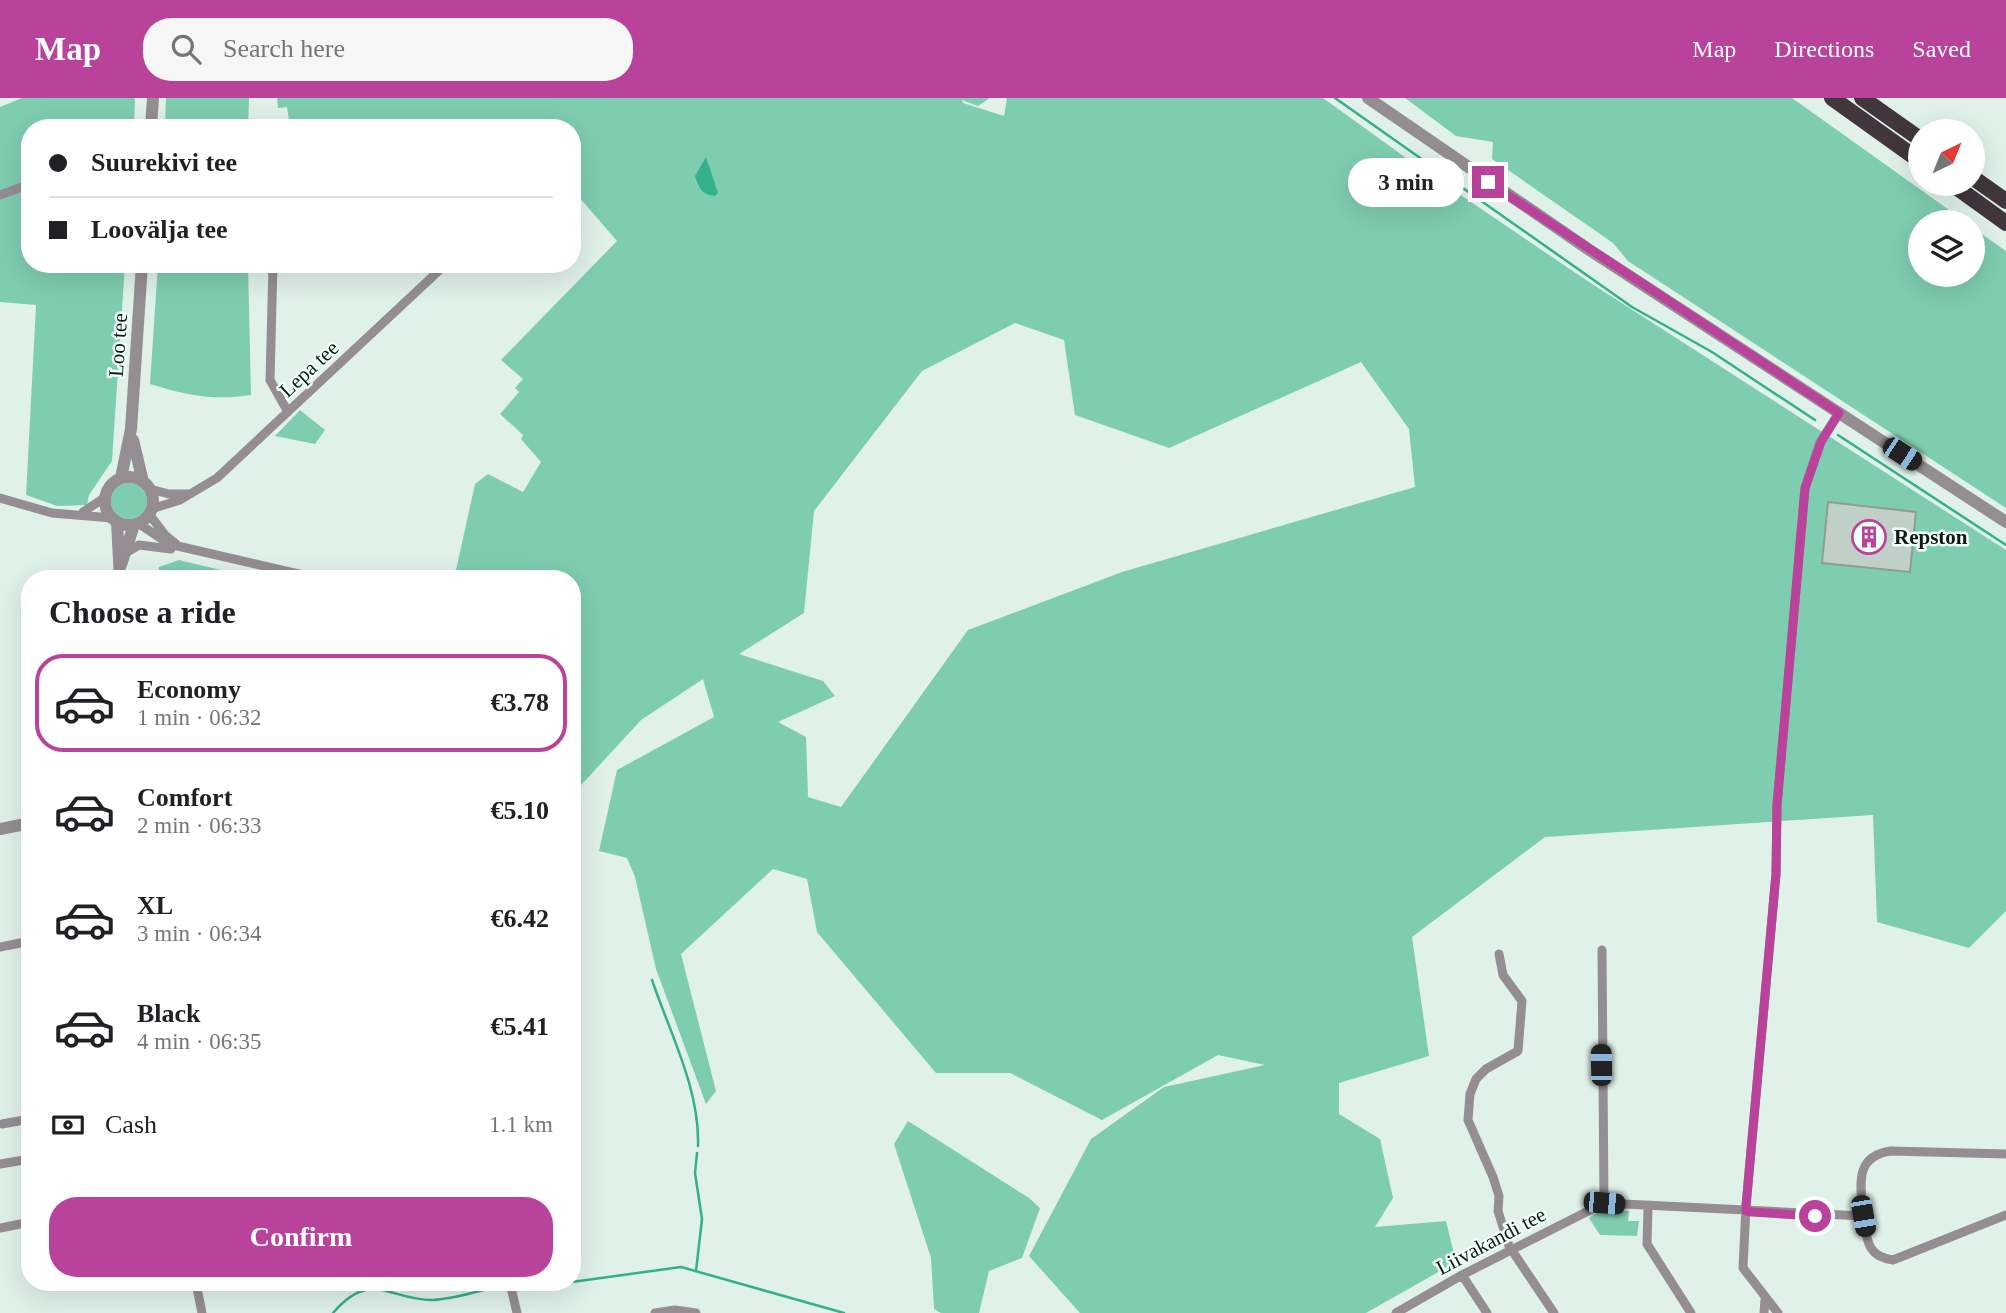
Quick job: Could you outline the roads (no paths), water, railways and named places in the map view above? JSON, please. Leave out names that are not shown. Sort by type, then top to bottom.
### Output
[{"type":"highway","points":[[1832,98],[1908,152]]},
{"type":"highway","points":[[1862,98],[1908,131]]},
{"type":"highway","points":[[1985,186],[2006,201]]},
{"type":"highway","points":[[1969,196],[2006,223]]},
{"type":"street","points":[[152,119],[153,98]]},
{"type":"street","points":[[1368,98],[1588,250],[2006,522]]},
{"type":"street","points":[[0,195],[21,187]]},
{"type":"street","name":"Loo tee","points":[[121,478],[131,429],[141,273]]},
{"type":"street","points":[[272,273],[270,380],[288,412]]},
{"type":"street","name":"Lepa tee","points":[[150,511],[191,494],[217,478],[436,273]]},
{"type":"street","points":[[1778,1313],[1765,1300],[1744,1268],[1746,1211],[1805,488],[1821,442],[1839,413]]},
{"type":"street","name":"Loo tee","points":[[131,429],[146,486]]},
{"type":"street","points":[[121,570],[114,520],[106,509],[104,498],[108,488],[121,478],[132,477],[146,486],[169,494],[191,494]]},
{"type":"street","points":[[146,486],[150,511],[165,535],[184,548]]},
{"type":"street","points":[[0,498],[52,513],[136,524],[162,542],[281,570]]},
{"type":"street","points":[[78,515],[104,498]]},
{"type":"street","points":[[121,565],[136,524],[150,511]]},
{"type":"street","points":[[127,552],[139,545],[184,548]]},
{"type":"street","points":[[0,829],[21,825]]},
{"type":"street","points":[[0,947],[21,943]]},
{"type":"street","points":[[1602,950],[1604,1203],[1863,1216]]},
{"type":"street","points":[[1499,954],[1503,975],[1522,1002],[1520,1045],[1511,1057],[1486,1069],[1476,1079],[1467,1108],[1468,1120],[1493,1177],[1499,1196],[1498,1211],[1511,1249],[1554,1313]]},
{"type":"street","points":[[2,1124],[21,1121]]},
{"type":"street","points":[[2006,1154],[1891,1151],[1867,1159],[1860,1174],[1863,1216],[1873,1254],[1893,1259],[2006,1215]]},
{"type":"street","points":[[0,1164],[21,1160]]},
{"type":"street","name":"Liivakandi tee","points":[[1395,1313],[1511,1249],[1604,1203]]},
{"type":"street","points":[[1648,1207],[1647,1244],[1691,1313]]},
{"type":"street","points":[[0,1228],[21,1224]]},
{"type":"street","points":[[1462,1275],[1487,1313]]},
{"type":"street","points":[[198,1291],[202,1313]]},
{"type":"street","points":[[512,1291],[517,1313]]},
{"type":"street","points":[[1764,1313],[1765,1300]]},
{"type":"street","points":[[655,1313],[675,1310],[696,1313]]},
{"type":"waterway","points":[[1335,98],[1632,307],[1712,352],[1815,420]]},
{"type":"waterway","points":[[1838,435],[2006,545]]},
{"type":"waterway","points":[[652,980],[689,1083],[698,1146]]},
{"type":"waterway","points":[[696,1271],[702,1219],[695,1173],[697,1153]]},
{"type":"waterway","points":[[581,1281],[681,1267],[844,1313]]},
{"type":"waterway","points":[[333,1313],[347,1300],[363,1291]]},
{"type":"waterway","points":[[385,1291],[433,1300],[480,1291]]},
{"type":"place","name":"Repston","points":[[1869,537]]}]
